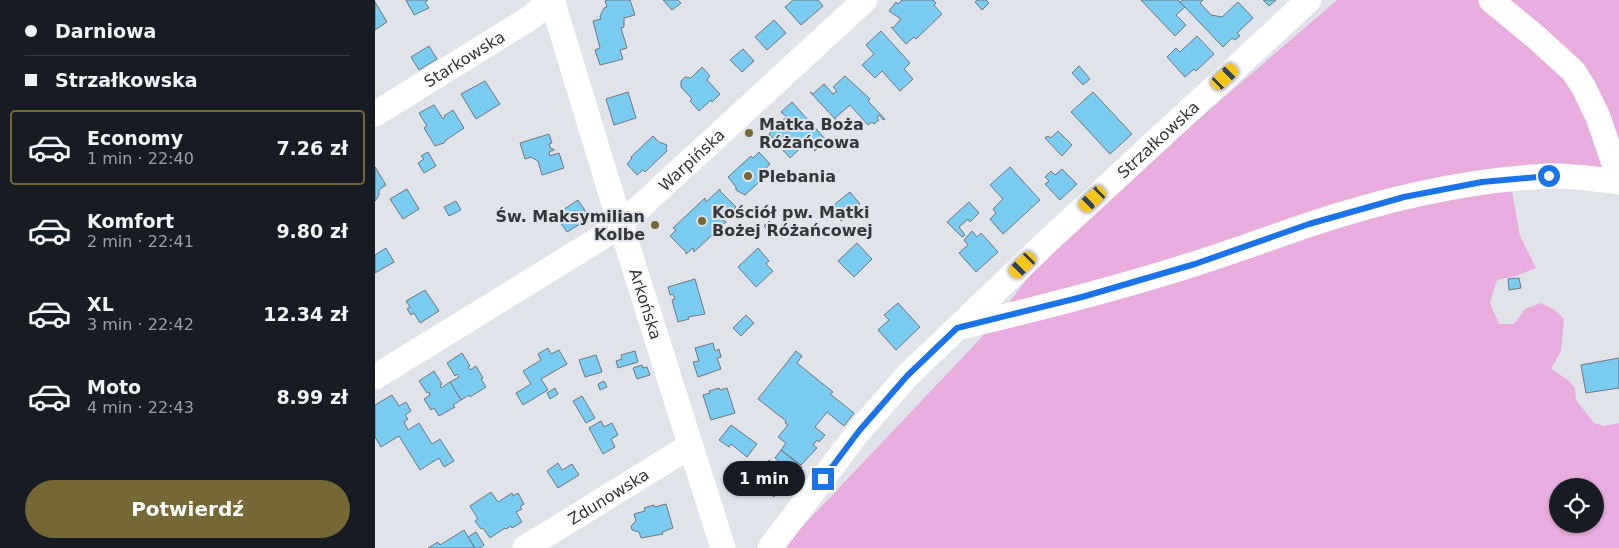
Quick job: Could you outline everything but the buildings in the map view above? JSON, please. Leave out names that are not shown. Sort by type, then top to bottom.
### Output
[{"type":"street","name":"Arkońska","points":[[552,0],[620,223],[723,548]]},
{"type":"street","name":"Starkowska","points":[[375,114],[530,18],[552,0]]},
{"type":"street","name":"Warpińska","points":[[375,377],[599,239],[620,223],[639,208],[865,0]]},
{"type":"street","name":"Strzałkowska","points":[[770,548],[859,431],[907,376],[1049,240],[1309,0]]},
{"type":"street","points":[[957,328],[1082,297],[1195,264],[1309,224],[1404,197],[1482,182],[1549,176],[1619,180],[1598,117],[1585,88],[1574,72],[1491,0]]},
{"type":"street","name":"Zdunowska","points":[[525,548],[690,446]]},
{"type":"shaded area","points":[[1337,0],[1619,0],[1619,192],[1587,186],[1511,186],[1520,236],[1536,268],[1516,276],[1497,280],[1490,303],[1499,324],[1514,324],[1525,309],[1541,303],[1555,310],[1564,319],[1561,351],[1551,369],[1568,380],[1575,388],[1576,400],[1594,423],[1604,426],[1619,423],[1619,548],[782,548],[980,339],[1057,241]]},
{"type":"place","name":"Matka Boża Różańcowa","points":[[749,133]]},
{"type":"place","name":"Plebania","points":[[748,176]]},
{"type":"place","name":"Kościół pw. Matki Bożej Różańcowej","points":[[702,221]]},
{"type":"place","name":"Św. Maksymilian Kolbe","points":[[655,225]]},
{"type":"route","points":[[823,479],[859,431],[907,376],[957,328],[1082,297],[1195,264],[1309,224],[1404,197],[1482,182],[1549,176]]}]
